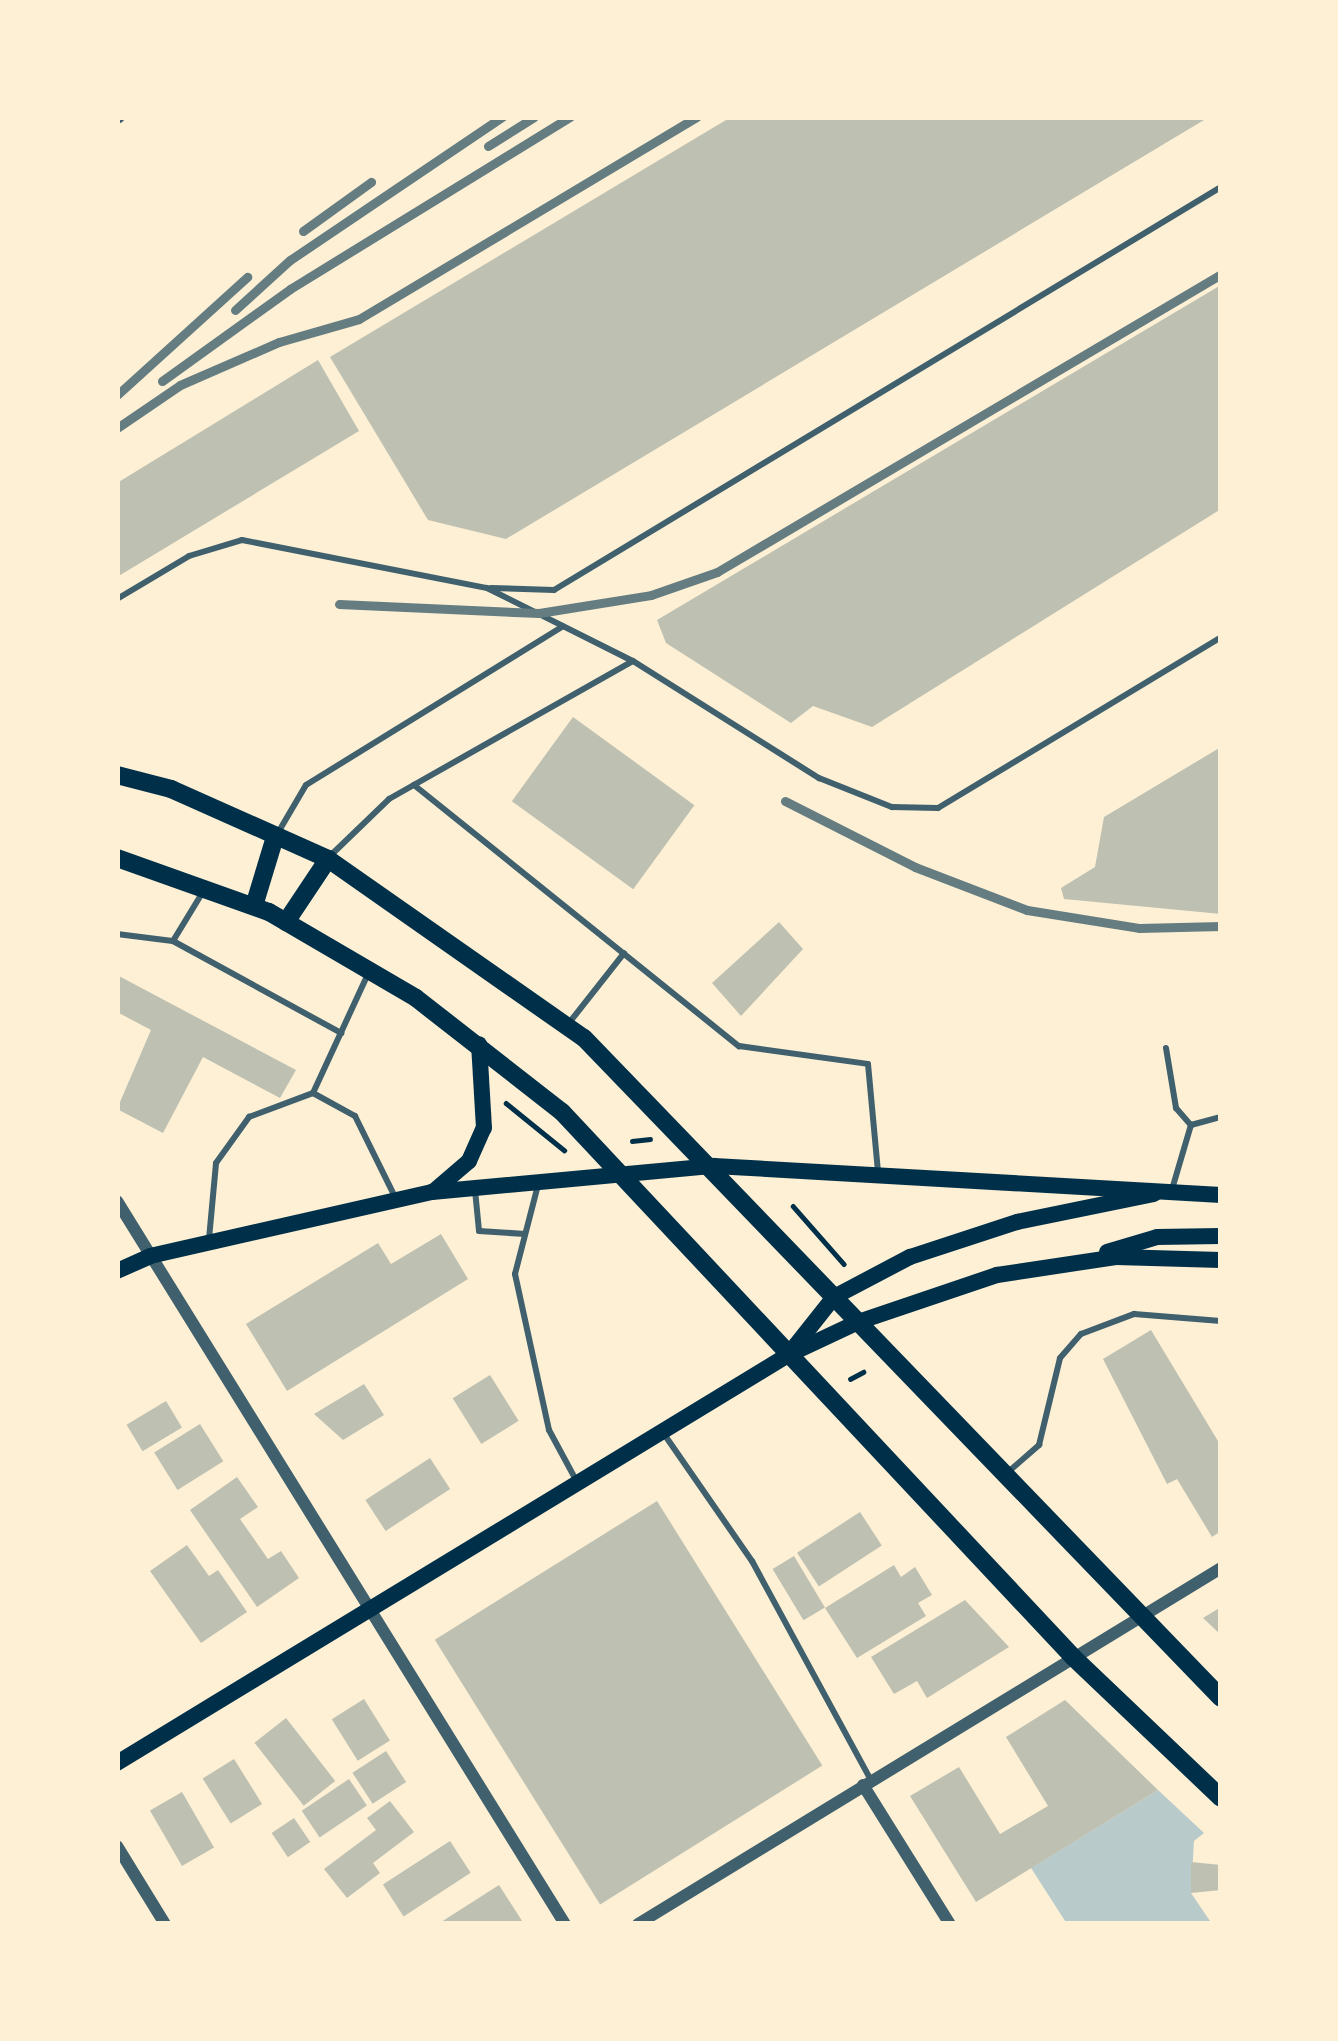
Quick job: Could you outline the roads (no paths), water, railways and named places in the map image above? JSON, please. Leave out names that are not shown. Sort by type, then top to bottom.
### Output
[{"type":"main road","points":[[117,775],[171,789],[328,859],[567,1025],[714,1166],[1138,1618],[1221,1698]]},
{"type":"main road","points":[[254,906],[275,837]]},
{"type":"main road","points":[[117,858],[206,887],[286,922],[479,1044],[562,1112],[1073,1658],[1221,1798]]},
{"type":"main road","points":[[286,922],[328,859]]},
{"type":"main road","points":[[431,1192],[469,1161],[484,1128],[479,1044]]},
{"type":"main road","points":[[117,1271],[150,1256],[431,1192],[714,1166],[1221,1196]]},
{"type":"main road","points":[[788,1355],[834,1297],[953,1240],[1173,1190]]},
{"type":"main road","points":[[1066,1265],[1157,1238],[1221,1236]]},
{"type":"main road","points":[[117,1763],[374,1612],[788,1355],[858,1322],[997,1275],[1066,1265],[1221,1260]]},
{"type":"street","points":[[117,1201],[565,1924]]},
{"type":"street","points":[[638,1924],[1221,1568]]},
{"type":"street","points":[[867,1783],[950,1924]]},
{"type":"street","points":[[117,1846],[165,1924]]},
{"type":"lane","points":[[117,599],[189,556],[242,540],[487,588],[554,590],[1221,187]]},
{"type":"lane","points":[[487,588],[634,661],[819,778],[892,807],[938,808],[1221,637]]},
{"type":"lane","points":[[275,837],[306,785],[563,626]]},
{"type":"lane","points":[[328,859],[414,785],[634,661]]},
{"type":"lane","points":[[414,785],[739,1046],[868,1064],[878,1174]]},
{"type":"lane","points":[[173,941],[206,887]]},
{"type":"lane","points":[[117,934],[173,941],[341,1033]]},
{"type":"lane","points":[[567,1025],[625,952]]},
{"type":"lane","points":[[209,1243],[216,1163],[249,1117],[313,1094],[370,971]]},
{"type":"lane","points":[[1166,1048],[1176,1108],[1191,1125]]},
{"type":"lane","points":[[313,1094],[356,1116],[397,1200]]},
{"type":"lane","points":[[1191,1125],[1221,1117]]},
{"type":"lane","points":[[1173,1190],[1191,1125]]},
{"type":"lane","points":[[539,1180],[515,1274],[549,1430],[579,1486]]},
{"type":"lane","points":[[475,1186],[479,1231],[525,1234]]},
{"type":"lane","points":[[1004,1476],[1039,1444],[1060,1358],[1081,1334],[1134,1314],[1221,1321]]},
{"type":"lane","points":[[663,1433],[752,1562],[867,1783]]},
{"type":"railway","points":[[235,310],[290,260],[502,117]]},
{"type":"railway","points":[[488,146],[534,117]]},
{"type":"railway","points":[[162,381],[290,289],[570,117]]},
{"type":"railway","points":[[117,428],[180,385],[279,342],[359,319],[697,117]]},
{"type":"railway","points":[[303,231],[371,182]]},
{"type":"railway","points":[[339,604],[539,613],[651,595],[717,572],[1221,274]]},
{"type":"railway","points":[[117,395],[247,277]]},
{"type":"railway","points":[[785,801],[915,867],[1027,910],[1139,928],[1221,926]]}]
